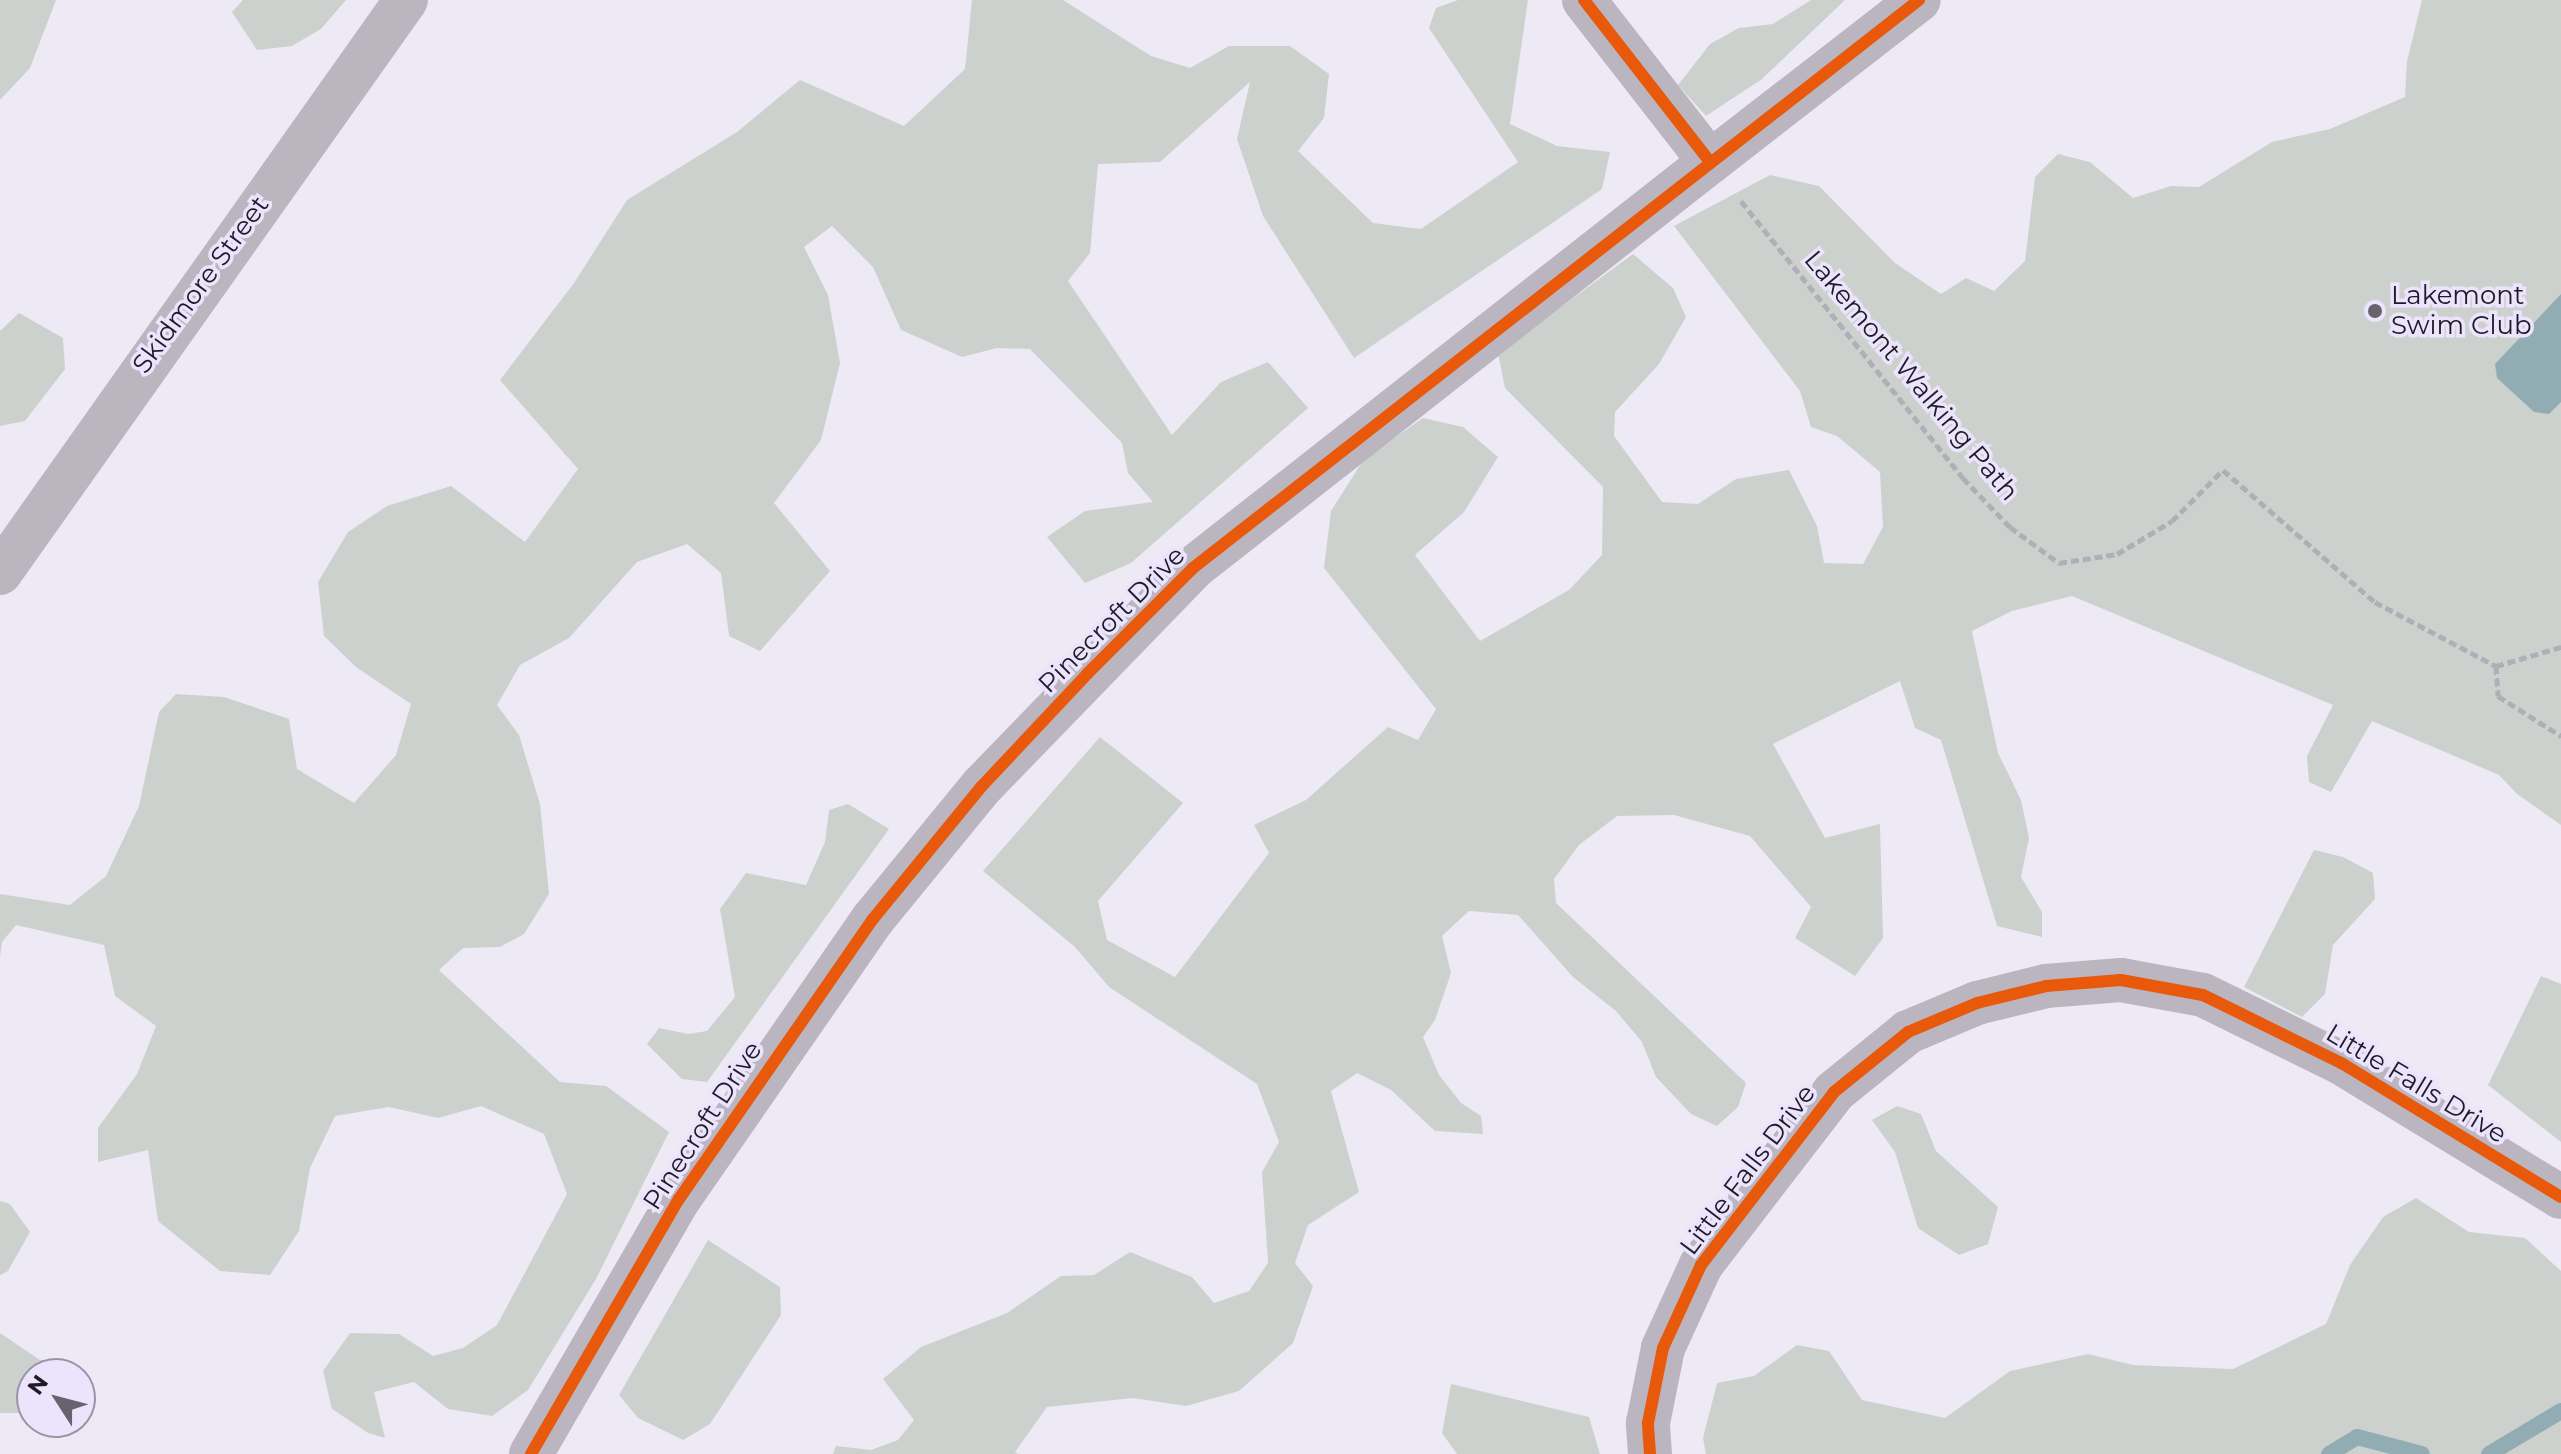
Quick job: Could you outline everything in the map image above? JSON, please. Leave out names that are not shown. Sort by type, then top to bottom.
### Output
[{"type":"street","name":"Skidmore Street","points":[[0,573],[406,0]]},
{"type":"street","points":[[1584,0],[1710,162]]},
{"type":"street","name":"Pinecroft Drive","points":[[531,1454],[679,1199],[873,919],[982,786],[1193,568],[1919,0]]},
{"type":"street","name":"Little Falls Drive","points":[[1650,1454],[1648,1423],[1663,1348],[1701,1265],[1834,1092],[1908,1032],[1977,1003],[2046,986],[2121,980],[2203,995],[2343,1064],[2561,1197]]},
{"type":"path","points":[[2561,647],[2496,666],[2498,696],[2561,736]]},
{"type":"shaded area","points":[[0,0],[56,0],[30,68],[0,100]]},
{"type":"shaded area","points":[[243,0],[346,0],[321,29],[292,46],[257,50],[232,12]]},
{"type":"shaded area","points":[[972,0],[1063,0],[1151,56],[1190,68],[1229,46],[1290,46],[1329,74],[1324,118],[1298,151],[1373,223],[1421,229],[1518,162],[1429,28],[1436,8],[1458,0],[1528,0],[1510,124],[1557,146],[1610,152],[1602,189],[1354,358],[1263,216],[1237,139],[1250,82],[1160,162],[1098,164],[1090,253],[1068,281],[1172,435],[1221,382],[1268,362],[1308,408],[1131,563],[1085,583],[1047,537],[1085,511],[1153,502],[1128,473],[1122,443],[1030,349],[997,348],[962,357],[901,330],[873,267],[832,226],[804,247],[828,295],[840,363],[821,440],[774,503],[830,571],[760,651],[729,636],[721,573],[687,544],[637,562],[569,638],[520,665],[497,705],[519,735],[540,804],[549,894],[524,934],[500,947],[463,948],[439,970],[560,1082],[606,1086],[669,1132],[596,1279],[528,1390],[492,1416],[448,1409],[414,1382],[374,1392],[385,1438],[368,1433],[332,1409],[323,1371],[350,1333],[399,1334],[433,1356],[463,1348],[497,1325],[567,1194],[544,1134],[481,1106],[438,1118],[389,1107],[335,1116],[310,1168],[299,1231],[270,1275],[220,1271],[158,1221],[148,1150],[98,1162],[98,1128],[137,1074],[156,1026],[115,996],[104,945],[16,925],[2,942],[0,957],[0,894],[70,905],[106,876],[139,806],[159,712],[176,694],[224,697],[289,719],[297,769],[354,803],[396,755],[411,704],[356,667],[324,636],[318,582],[348,532],[387,506],[451,486],[525,542],[578,469],[500,380],[574,283],[627,200],[737,132],[800,80],[904,126],[965,69]]},
{"type":"shaded area","points":[[1811,0],[1845,0],[1762,79],[1706,116],[1678,85],[1710,44],[1739,28],[1773,24]]},
{"type":"shaded area","points":[[2422,0],[2561,0],[2561,825],[2517,794],[2499,775],[2372,721],[2331,792],[2309,782],[2307,756],[2333,705],[2072,596],[2012,611],[1972,631],[1998,753],[2021,800],[2029,838],[2021,877],[2042,912],[2042,937],[1997,926],[1941,740],[1915,728],[1900,681],[1773,744],[1825,838],[1880,824],[1883,938],[1855,976],[1795,938],[1811,907],[1750,836],[1674,815],[1617,816],[1579,845],[1554,879],[1556,903],[1746,1083],[1738,1107],[1717,1126],[1691,1114],[1656,1077],[1642,1042],[1616,1011],[1573,977],[1518,915],[1469,911],[1442,936],[1451,973],[1435,1020],[1423,1037],[1439,1075],[1461,1103],[1481,1116],[1483,1134],[1435,1131],[1391,1090],[1357,1073],[1331,1091],[1359,1192],[1308,1225],[1295,1263],[1313,1286],[1293,1343],[1239,1391],[1186,1406],[1133,1398],[1047,1407],[1015,1452],[1018,1454],[833,1454],[836,1446],[871,1450],[898,1440],[914,1420],[883,1379],[921,1347],[1007,1313],[1061,1276],[1094,1275],[1130,1252],[1192,1277],[1214,1303],[1249,1291],[1268,1263],[1262,1172],[1279,1142],[1257,1084],[1109,987],[1075,947],[983,871],[1100,737],[1183,803],[1098,901],[1107,940],[1175,977],[1269,853],[1254,825],[1306,800],[1388,727],[1418,740],[1436,709],[1324,568],[1331,511],[1364,459],[1423,418],[1463,427],[1498,457],[1464,512],[1415,555],[1480,641],[1569,590],[1602,555],[1603,487],[1505,388],[1498,353],[1633,254],[1673,288],[1686,317],[1659,364],[1615,412],[1614,436],[1662,502],[1698,504],[1736,479],[1789,470],[1817,526],[1824,563],[1863,564],[1883,527],[1880,472],[1837,436],[1811,427],[1800,391],[1674,226],[1770,175],[1819,186],[1895,263],[1941,294],[1966,278],[1994,291],[2025,261],[2035,177],[2058,154],[2090,162],[2133,198],[2171,186],[2199,187],[2272,142],[2330,129],[2405,97],[2407,61]]},
{"type":"shaded area","points":[[19,313],[63,338],[65,369],[25,421],[0,426],[0,331]]},
{"type":"shaded area","points":[[848,804],[889,829],[707,1082],[682,1079],[647,1044],[659,1028],[688,1034],[707,1031],[735,997],[720,909],[746,873],[806,885],[825,842],[829,810]]},
{"type":"shaded area","points":[[2314,850],[2343,857],[2373,873],[2375,899],[2333,945],[2325,994],[2302,1017],[2244,987]]},
{"type":"shaded area","points":[[2541,976],[2561,984],[2561,1142],[2488,1085]]},
{"type":"shaded area","points":[[1897,1106],[1921,1114],[1936,1151],[1998,1207],[1988,1244],[1959,1255],[1918,1228],[1895,1152],[1872,1120]]},
{"type":"shaded area","points":[[2416,1198],[2469,1232],[2525,1238],[2561,1271],[2561,1454],[1706,1454],[1703,1438],[1717,1383],[1754,1376],[1797,1345],[1829,1351],[1862,1400],[1945,1418],[2010,1371],[2088,1354],[2133,1365],[2233,1369],[2326,1324],[2350,1265],[2383,1217]]},
{"type":"shaded area","points":[[0,1201],[10,1204],[30,1232],[8,1271],[0,1275]]},
{"type":"shaded area","points":[[708,1240],[780,1287],[781,1315],[710,1424],[683,1440],[638,1418],[619,1395]]},
{"type":"shaded area","points":[[0,1333],[37,1358],[16,1358],[16,1413],[0,1413]]},
{"type":"shaded area","points":[[1451,1384],[1589,1417],[1600,1454],[1457,1454],[1442,1433]]},
{"type":"water","points":[[2561,294],[2561,402],[2549,414],[2534,412],[2497,378],[2495,364]]},
{"type":"waterway","points":[[2489,1454],[2561,1411]]},
{"type":"waterway","points":[[2329,1454],[2357,1437],[2422,1454]]},
{"type":"cycle path","points":[[1584,0],[1710,162]]},
{"type":"cycle path","points":[[531,1454],[679,1199],[873,919],[982,786],[1087,674],[1193,568],[1919,0]]},
{"type":"cycle path","points":[[1650,1454],[1648,1423],[1663,1348],[1701,1265],[1834,1092],[1908,1032],[1977,1003],[2046,986],[2121,980],[2203,995],[2343,1064],[2561,1197]]},
{"type":"place","name":"Lakemont Swim Club","points":[[2375,311]]}]
